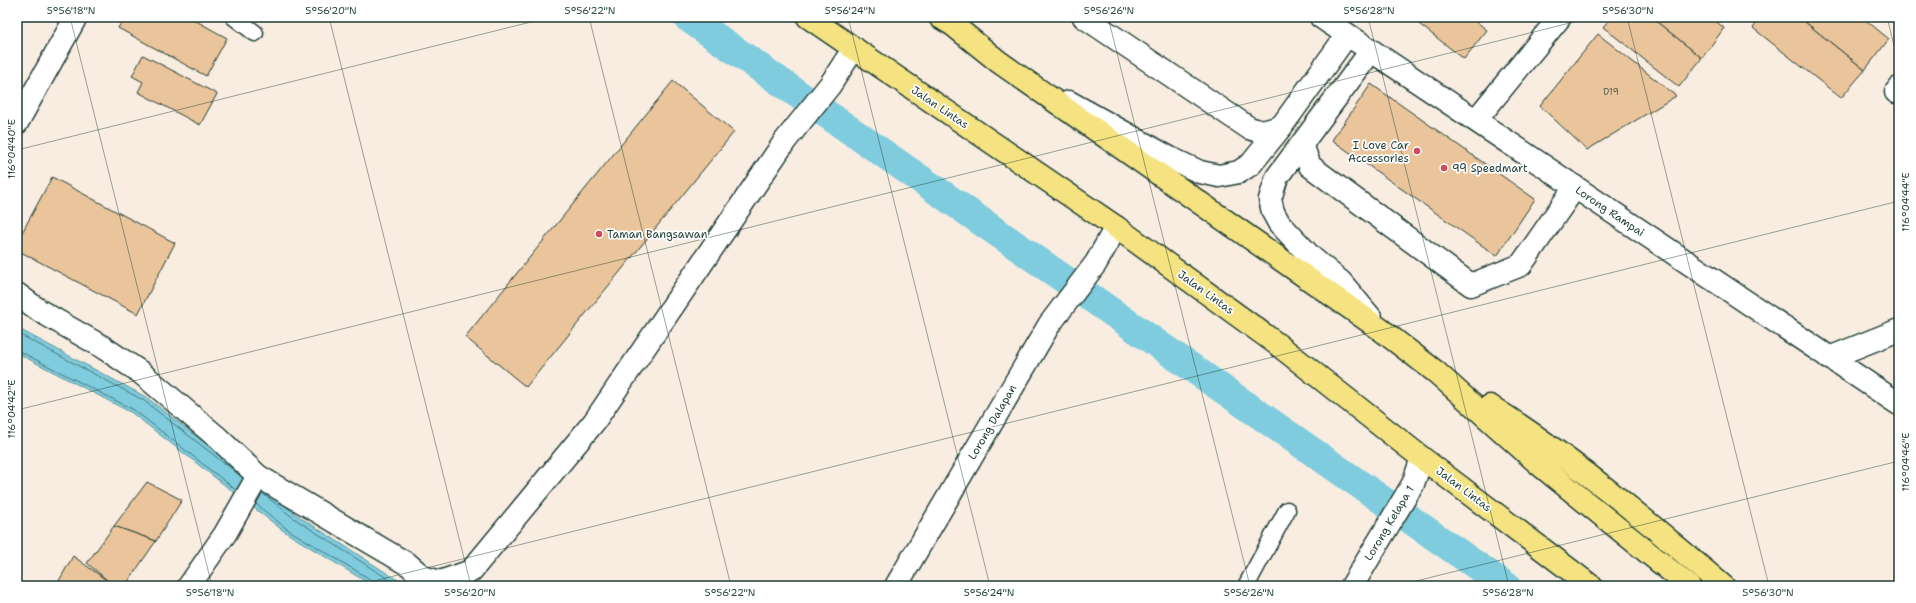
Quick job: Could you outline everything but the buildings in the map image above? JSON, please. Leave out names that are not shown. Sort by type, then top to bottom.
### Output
[{"type":"highway","name":"Jalan Lintas","points":[[808,17],[1116,227],[1277,344],[1422,458],[1590,586]]},
{"type":"highway","points":[[940,17],[953,25],[998,62],[1380,329],[1436,372],[1540,465],[1690,586]]},
{"type":"highway","points":[[1436,372],[1514,421],[1601,484],[1723,586]]},
{"type":"street","points":[[17,123],[76,17]]},
{"type":"street","points":[[1084,17],[1248,128],[1262,132],[1281,127]]},
{"type":"street","name":"Lorong Rampai","points":[[1321,17],[1899,404]]},
{"type":"street","points":[[1476,120],[1560,17]]},
{"type":"street","points":[[998,62],[1170,158],[1200,172],[1219,176],[1239,172],[1251,164],[1281,127],[1347,35]]},
{"type":"street","points":[[17,294],[40,311],[101,346],[140,372],[218,438],[258,476],[409,565],[423,577],[438,584],[471,571],[594,422],[785,141],[830,85],[854,48]]},
{"type":"street","points":[[1371,51],[1277,177],[1270,198],[1273,212],[1279,222],[1311,257],[1341,282],[1380,329]]},
{"type":"street","points":[[1302,145],[1310,166],[1471,285],[1521,265],[1575,187]]},
{"type":"street","name":"Lorong Dalapan","points":[[896,586],[1049,325],[1096,263],[1116,227]]},
{"type":"street","points":[[1829,358],[1899,330]]},
{"type":"street","name":"Lorong Kelapa 1","points":[[1352,586],[1413,484],[1422,458]]},
{"type":"street","points":[[189,586],[225,534],[258,476]]},
{"type":"lane","points":[[234,17],[255,33]]},
{"type":"lane","points":[[1246,586],[1287,510]]},
{"type":"water","points":[[17,328],[146,397],[298,516],[407,586],[373,586],[285,532],[132,413],[17,353]]},
{"type":"waterway","points":[[687,17],[1506,586]]},
{"type":"place","name":"I Love Car Accessories","points":[[1417,151]]},
{"type":"place","name":"99 Speedmart","points":[[1444,168]]},
{"type":"place","name":"Taman Bangsawan","points":[[599,234]]}]
